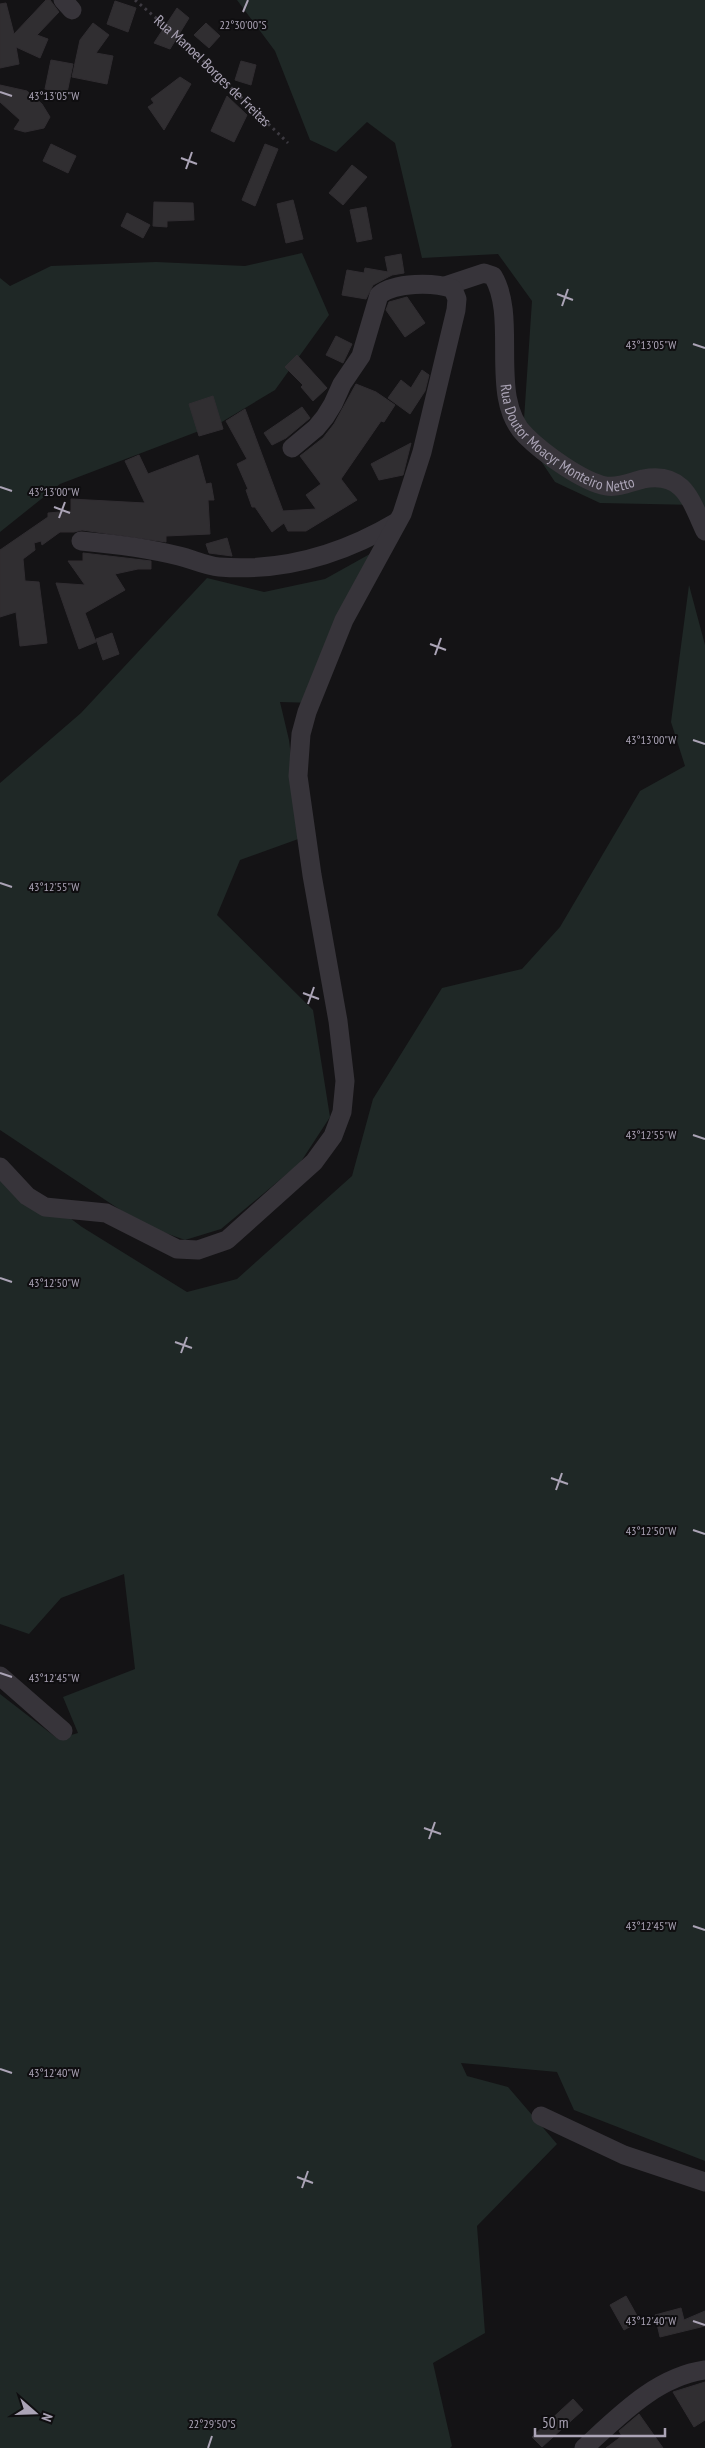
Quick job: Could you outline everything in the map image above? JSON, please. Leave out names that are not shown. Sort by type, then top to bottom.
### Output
[{"type":"street","name":"Rua Doutor Moacyr Monteiro Netto","points":[[446,286],[484,273],[493,276],[499,285],[503,311],[507,389],[515,420],[524,435],[571,469],[606,486],[661,477],[673,481],[684,489],[705,531]]},
{"type":"street","points":[[0,1167],[27,1196],[45,1208],[106,1213],[177,1249],[198,1250],[227,1240],[314,1162],[332,1136],[342,1112],[345,1081],[338,1021],[312,875],[298,776],[301,734],[307,712],[344,620],[398,521],[422,452],[456,310],[456,294],[453,289],[446,286],[399,285],[391,287],[379,295],[361,356],[342,384],[325,417],[316,428],[292,448]]},
{"type":"street","points":[[81,541],[144,548],[217,567],[258,567],[321,557],[371,537],[398,521]]},
{"type":"street","points":[[0,1676],[63,1731]]},
{"type":"street","points":[[541,2116],[624,2155],[705,2182]]},
{"type":"street","points":[[584,2448],[651,2391],[668,2382],[705,2370]]},
{"type":"path","name":"Rua Manoel Borges de Freitas","points":[[135,0],[185,43],[288,143]]},
{"type":"shaded area","points":[[237,0],[705,0],[705,521],[697,505],[600,503],[555,482],[523,434],[532,301],[498,254],[422,258],[395,143],[367,122],[336,152],[310,140],[275,51]]},
{"type":"shaded area","points":[[302,253],[329,315],[275,390],[220,423],[60,484],[0,532],[0,278],[10,286],[51,266],[156,262],[245,266]]},
{"type":"shaded area","points":[[386,545],[316,703],[280,702],[289,740],[301,838],[240,860],[217,915],[313,1010],[330,1117],[300,1163],[221,1229],[185,1240],[143,1225],[0,1130],[0,783],[81,713],[207,578],[264,592],[325,579]]},
{"type":"shaded area","points":[[689,585],[705,645],[705,2161],[574,2110],[557,2072],[461,2063],[467,2076],[508,2087],[557,2144],[477,2226],[485,2333],[433,2363],[452,2446],[450,2448],[0,2448],[0,1694],[58,1739],[78,1733],[63,1697],[135,1669],[124,1574],[61,1598],[29,1634],[0,1624],[0,1166],[82,1227],[187,1292],[237,1279],[352,1176],[373,1099],[442,988],[522,969],[560,927],[640,791],[685,766],[671,722]]},
{"type":"building","points":[[46,0],[50,0],[59,12],[37,35],[48,39],[40,58],[16,47],[19,64],[0,68],[0,4],[6,3],[14,34]]},
{"type":"building","points":[[115,1],[136,8],[128,32],[107,24]]},
{"type":"building","points":[[177,8],[189,18],[170,49],[154,43]]},
{"type":"building","points":[[93,23],[109,35],[96,53],[113,56],[107,84],[72,77],[80,40]]},
{"type":"building","points":[[206,23],[220,36],[209,48],[194,35]]},
{"type":"building","points":[[51,60],[73,64],[67,93],[45,89]]},
{"type":"building","points":[[241,61],[256,65],[251,85],[235,80]]},
{"type":"building","points":[[180,77],[191,84],[164,130],[148,107],[154,103],[151,99]]},
{"type":"building","points":[[0,85],[27,91],[42,104],[50,117],[44,128],[25,132],[14,129],[20,120],[0,102]]},
{"type":"building","points":[[227,96],[247,115],[234,142],[211,131]]},
{"type":"building","points":[[51,144],[76,156],[68,173],[43,161]]},
{"type":"building","points":[[265,144],[278,149],[255,206],[242,200]]},
{"type":"building","points":[[352,165],[367,177],[343,205],[329,193]]},
{"type":"building","points":[[293,200],[303,239],[286,243],[277,204]]},
{"type":"building","points":[[154,202],[193,203],[194,220],[167,221],[167,227],[153,226]]},
{"type":"building","points":[[366,207],[372,239],[357,242],[350,210]]},
{"type":"building","points":[[127,213],[150,225],[143,238],[121,226]]},
{"type":"building","points":[[401,254],[404,273],[392,275],[373,285],[366,299],[342,295],[347,270],[364,273],[365,268],[388,272],[385,257]]},
{"type":"building","points":[[407,297],[425,323],[405,337],[386,310],[389,302]]},
{"type":"building","points":[[336,336],[352,344],[343,363],[326,355]]},
{"type":"building","points":[[297,355],[327,388],[313,401],[301,387],[303,385],[285,367]]},
{"type":"building","points":[[422,370],[429,375],[425,391],[410,414],[388,398],[401,380],[411,388]]},
{"type":"building","points":[[356,384],[376,392],[395,405],[384,422],[381,421],[341,479],[357,500],[306,531],[288,531],[284,523],[272,532],[255,507],[252,507],[246,490],[248,489],[237,464],[247,459],[226,421],[245,409],[283,511],[316,509],[306,495],[321,484],[300,456],[323,438],[334,424]]},
{"type":"building","points":[[213,396],[223,429],[199,436],[189,404]]},
{"type":"building","points":[[302,407],[310,418],[286,438],[272,445],[264,433]]},
{"type":"building","points":[[411,443],[403,475],[379,480],[371,464]]},
{"type":"building","points":[[139,455],[148,474],[198,455],[206,484],[211,483],[214,500],[208,500],[210,534],[166,536],[166,542],[82,530],[60,532],[42,545],[41,541],[34,543],[35,550],[23,559],[25,581],[39,582],[47,643],[20,646],[16,612],[0,617],[0,550],[48,517],[48,513],[71,511],[71,499],[145,503],[125,461]]},
{"type":"building","points":[[227,538],[232,556],[209,553],[206,544]]},
{"type":"building","points":[[83,553],[151,561],[151,569],[138,569],[115,574],[125,590],[85,613],[96,642],[79,649],[56,583],[85,585],[68,561],[83,561]]},
{"type":"building","points":[[112,633],[119,654],[103,660],[96,639]]},
{"type":"building","points":[[626,2296],[640,2321],[624,2330],[610,2305]]},
{"type":"building","points":[[681,2308],[684,2320],[705,2311],[705,2326],[660,2337],[655,2315]]},
{"type":"building","points":[[705,2382],[705,2420],[694,2427],[673,2392]]},
{"type":"building","points":[[573,2399],[583,2410],[542,2447],[532,2437]]},
{"type":"building","points":[[639,2414],[663,2448],[606,2448],[622,2436],[619,2431]]}]
